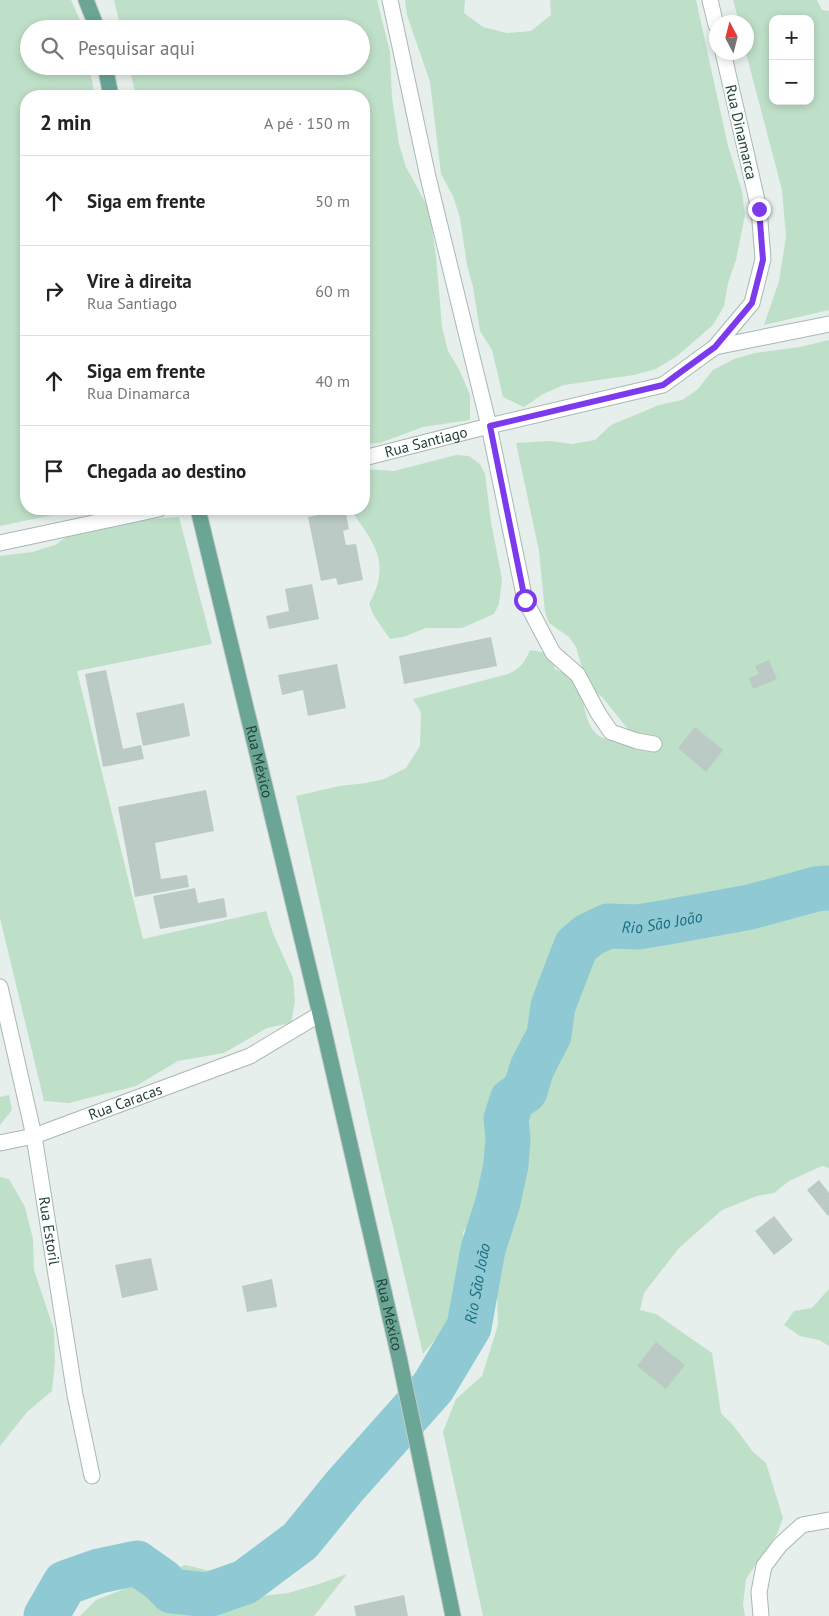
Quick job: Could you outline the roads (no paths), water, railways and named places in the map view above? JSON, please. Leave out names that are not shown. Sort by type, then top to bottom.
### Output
[{"type":"main road","points":[[86,0],[94,20]]},
{"type":"main road","points":[[91,0],[95,20]]},
{"type":"main road","points":[[107,75],[110,90]]},
{"type":"main road","name":"Rua México","points":[[199,515],[320,1014],[399,1357],[453,1616]]},
{"type":"street","points":[[390,0],[428,177],[490,426],[525,600],[553,653],[578,675],[598,714],[611,732],[637,741],[654,744]]},
{"type":"street","points":[[710,0],[714,15]]},
{"type":"street","name":"Rua Dinamarca","points":[[715,347],[752,303],[763,260],[759,209],[725,60]]},
{"type":"street","name":"Rua Santiago","points":[[370,456],[663,385],[715,347],[829,324]]},
{"type":"street","points":[[0,542],[130,515]]},
{"type":"street","name":"Rua Estoril","points":[[0,987],[34,1136],[75,1395],[92,1476]]},
{"type":"street","name":"Rua Caracas","points":[[0,1143],[34,1136],[250,1056],[320,1014]]},
{"type":"street","points":[[761,1616],[759,1592],[764,1566],[780,1545],[802,1525],[829,1520]]},
{"type":"waterway","name":"Rio São João","points":[[46,1616],[65,1583],[99,1571],[137,1563],[161,1580],[172,1591],[208,1595],[245,1582],[300,1541],[344,1487],[433,1387],[469,1327],[483,1249],[498,1202],[506,1165],[508,1138],[506,1119],[512,1100],[525,1091],[532,1068],[549,1035],[553,1006],[576,946],[589,935],[608,926],[638,927],[668,922],[750,907],[816,889],[829,888]]}]
